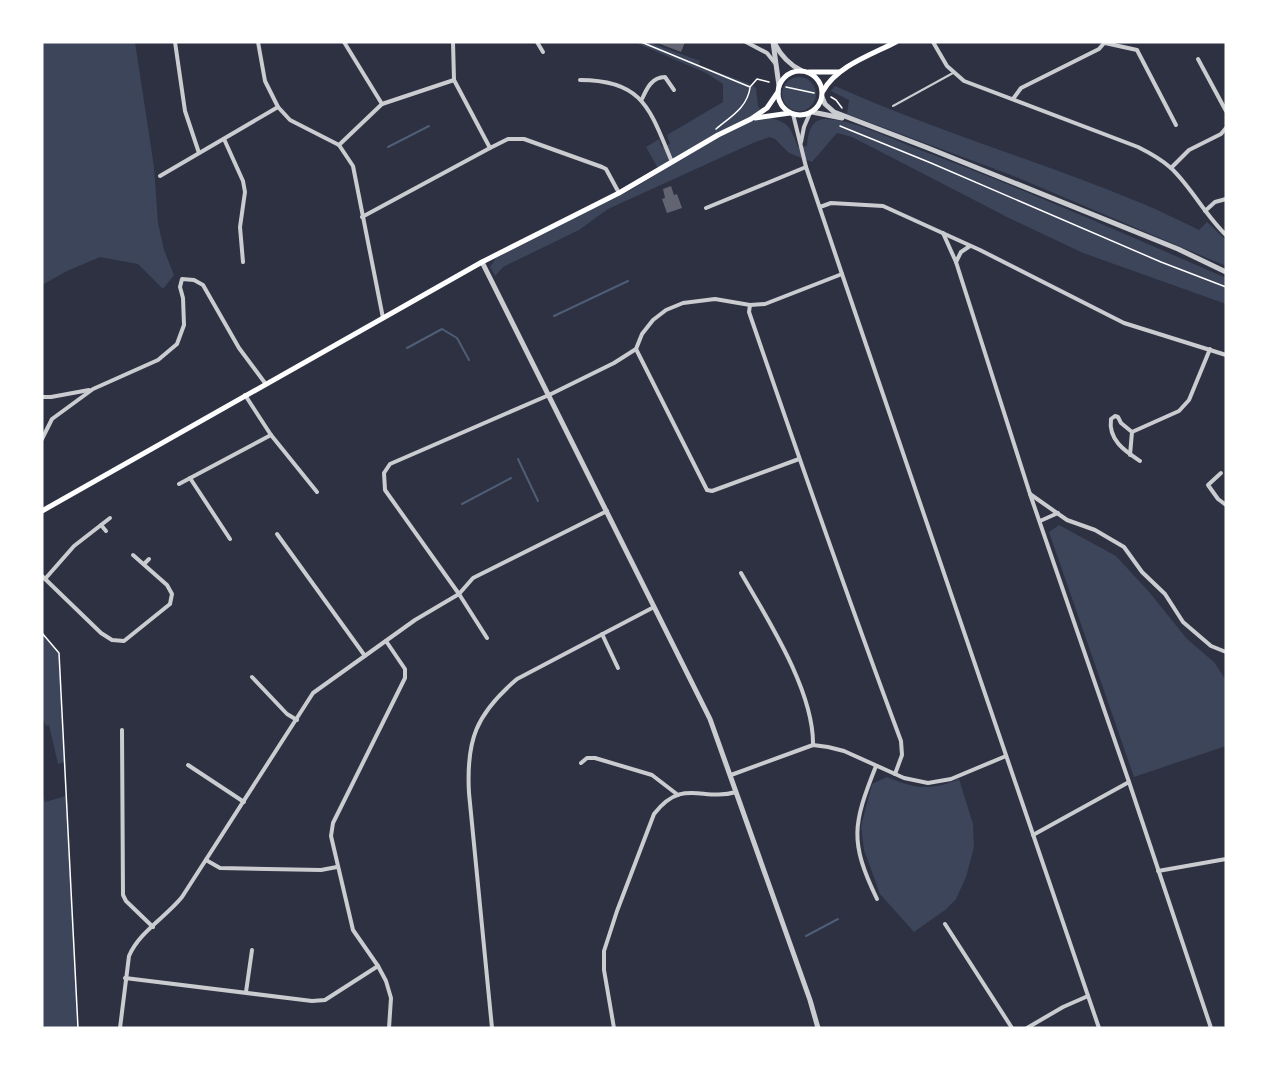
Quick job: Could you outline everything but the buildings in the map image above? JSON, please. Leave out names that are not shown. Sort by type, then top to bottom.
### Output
[{"type":"main road","points":[[751,119],[772,114],[799,115],[811,112],[817,107],[830,80],[840,71],[886,44],[896,42]]},
{"type":"main road","points":[[42,511],[245,394],[482,262],[619,193],[714,137],[751,119],[767,108],[788,75],[803,72],[840,71]]},
{"type":"main road","points":[[803,72],[814,77],[822,95]]},
{"type":"main road","points":[[781,88],[780,103],[792,114]]},
{"type":"street","points":[[175,42],[185,111],[199,153]]},
{"type":"street","points":[[258,42],[266,81],[278,108],[290,120],[339,145],[353,166],[382,318]]},
{"type":"street","points":[[344,42],[382,104]]},
{"type":"street","points":[[453,42],[454,80],[489,148]]},
{"type":"street","points":[[537,42],[543,52]]},
{"type":"street","points":[[746,42],[767,53],[776,63]]},
{"type":"street","points":[[774,42],[781,88]]},
{"type":"street","points":[[774,42],[782,56],[793,67],[803,72]]},
{"type":"street","points":[[933,42],[952,73],[964,81],[1151,153],[1171,168],[1226,235]]},
{"type":"street","points":[[1013,99],[1021,88],[1091,53],[1105,43],[1137,50],[1176,124]]},
{"type":"street","points":[[1198,59],[1226,111]]},
{"type":"street","points":[[642,99],[652,82],[662,77],[668,80],[674,90]]},
{"type":"street","points":[[339,145],[382,104],[454,80]]},
{"type":"street","points":[[580,80],[610,82],[632,91],[642,99],[652,113],[672,162]]},
{"type":"street","points":[[822,95],[828,109],[1158,240],[1226,272]]},
{"type":"street","points":[[160,176],[278,108]]},
{"type":"street","points":[[801,143],[804,127],[811,112],[856,121]]},
{"type":"street","points":[[792,114],[806,167],[1099,1028]]},
{"type":"street","points":[[1171,168],[1189,150],[1221,134],[1226,128]]},
{"type":"street","points":[[224,139],[243,181],[245,192],[240,227],[243,262]]},
{"type":"street","points":[[362,217],[508,139],[524,139],[602,167],[606,169],[619,193]]},
{"type":"street","points":[[706,208],[806,167]]},
{"type":"street","points":[[1205,211],[1215,202],[1226,199]]},
{"type":"street","points":[[820,207],[831,202],[883,206],[970,246],[1116,320],[1226,355]]},
{"type":"street","points":[[943,233],[956,262],[1030,494],[1130,782],[1211,1028]]},
{"type":"street","points":[[956,262],[961,252],[970,246]]},
{"type":"street","points":[[482,262],[710,719],[818,1028]]},
{"type":"street","points":[[487,638],[459,594],[385,490],[384,473],[390,464],[549,395],[614,363],[636,349],[642,334],[652,320],[675,306],[715,299],[750,305],[765,304],[842,274]]},
{"type":"street","points":[[42,397],[51,398],[93,389],[158,360],[177,344],[184,325],[181,283],[182,279],[188,278],[200,282],[208,291],[239,348],[265,383]]},
{"type":"street","points":[[750,305],[750,312],[799,459],[847,597],[901,741],[902,755],[895,774]]},
{"type":"street","points":[[636,349],[707,490],[712,491],[799,459]]},
{"type":"street","points":[[1132,432],[1179,411],[1189,400],[1209,349]]},
{"type":"street","points":[[42,439],[52,419],[93,389]]},
{"type":"street","points":[[245,394],[271,435],[317,492]]},
{"type":"street","points":[[1132,432],[1121,423],[1118,417],[1111,419],[1112,431],[1121,448],[1140,461]]},
{"type":"street","points":[[1130,455],[1132,432]]},
{"type":"street","points":[[179,484],[271,435]]},
{"type":"street","points":[[1221,473],[1208,485],[1218,499],[1226,505]]},
{"type":"street","points":[[190,478],[230,539]]},
{"type":"street","points":[[1030,494],[1067,520],[1095,530],[1124,547],[1142,572],[1166,594],[1183,622],[1211,646],[1226,652]]},
{"type":"street","points":[[120,1028],[125,978],[132,947],[172,909],[244,802],[313,693],[415,620],[459,594],[473,578],[607,511]]},
{"type":"street","points":[[1040,521],[1058,513]]},
{"type":"street","points":[[110,518],[74,546],[44,578],[101,633],[112,640],[124,641],[170,604],[172,594],[168,585],[134,555]]},
{"type":"street","points":[[101,525],[106,531]]},
{"type":"street","points":[[277,534],[364,656]]},
{"type":"street","points":[[144,564],[149,559]]},
{"type":"street","points":[[741,573],[771,626],[805,697],[813,730],[813,745]]},
{"type":"street","points":[[492,1028],[469,793],[470,746],[486,711],[509,686],[531,672],[655,607]]},
{"type":"street","points":[[602,634],[618,668]]},
{"type":"street","points":[[386,641],[405,669],[405,678],[333,824],[331,836],[353,930],[378,966],[389,992],[389,1028]]},
{"type":"street","points":[[252,677],[287,714],[297,720]]},
{"type":"street","points":[[122,730],[123,894],[126,901],[153,927]]},
{"type":"street","points":[[731,775],[813,745],[844,751],[914,782],[928,783],[951,779],[1006,756]]},
{"type":"street","points":[[581,763],[587,758],[595,758],[652,774],[678,795]]},
{"type":"street","points":[[189,765],[244,802]]},
{"type":"street","points":[[876,766],[861,805],[857,832],[858,849],[877,899]]},
{"type":"street","points":[[1033,835],[1130,782]]},
{"type":"street","points":[[614,1028],[603,964],[604,951],[616,911],[654,814],[664,803],[688,792],[720,795],[737,792]]},
{"type":"street","points":[[1158,871],[1226,859]]},
{"type":"street","points":[[206,860],[220,868],[321,870],[337,867]]},
{"type":"street","points":[[945,924],[1012,1028]]},
{"type":"street","points":[[246,992],[252,950]]},
{"type":"street","points":[[125,978],[325,1000],[378,966]]},
{"type":"street","points":[[1027,1028],[1063,1007],[1088,996]]},
{"type":"lane","points":[[893,106],[952,73]]},
{"type":"path","points":[[640,42],[750,87]]},
{"type":"path","points":[[714,137],[714,132],[744,104],[750,87],[757,79],[769,82]]},
{"type":"path","points":[[781,88],[814,93]]},
{"type":"path","points":[[831,97],[842,109]]},
{"type":"path","points":[[840,126],[931,162],[1161,262],[1226,287]]},
{"type":"path","points":[[42,633],[59,653],[78,1028]]},
{"type":"shaded area","points":[[42,42],[135,42],[154,167],[158,223],[164,250],[174,275],[163,289],[138,264],[100,257],[42,285]]},
{"type":"shaded area","points":[[634,42],[648,42],[700,61],[699,65],[750,84],[756,88],[758,106],[766,117],[788,126],[798,147],[807,146],[811,129],[819,120],[846,122],[870,130],[1032,194],[1226,278],[1226,304],[1083,253],[1009,218],[852,137],[837,133],[812,162],[789,153],[770,137],[753,143],[608,209],[579,230],[503,267],[495,276],[490,267],[496,258],[631,190],[660,172],[646,147],[659,139],[662,147],[670,144],[667,135],[723,102],[723,84],[706,73]]},
{"type":"shaded area","points":[[799,77],[811,82],[816,94],[811,106],[799,111],[787,106],[782,94],[787,82]]},
{"type":"shaded area","points":[[835,86],[911,117],[1103,188],[1156,209],[1199,230],[1207,222],[1226,240],[1226,266],[1011,175],[847,114],[849,100],[831,91]]},
{"type":"shaded area","points":[[1059,525],[1116,556],[1187,639],[1215,663],[1226,681],[1226,746],[1134,777],[1049,532]]},
{"type":"shaded area","points":[[42,633],[59,653],[64,762],[58,764],[49,725],[46,726],[44,721],[42,722]]},
{"type":"shaded area","points":[[887,777],[923,787],[959,779],[973,824],[974,847],[966,877],[956,899],[945,910],[914,932],[880,894],[864,850],[861,826],[872,784]]},
{"type":"shaded area","points":[[42,792],[45,802],[66,796],[78,1028],[42,1028]]},
{"type":"waterway","points":[[388,147],[429,126]]},
{"type":"waterway","points":[[554,316],[628,281]]},
{"type":"waterway","points":[[407,348],[442,329],[457,338],[469,360]]},
{"type":"waterway","points":[[518,459],[538,501]]},
{"type":"waterway","points":[[462,504],[511,478]]},
{"type":"waterway","points":[[806,936],[838,919]]}]
